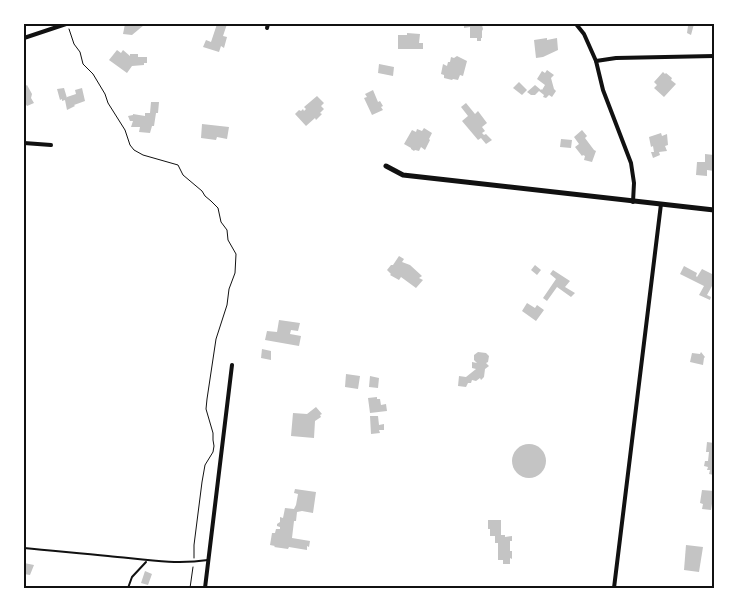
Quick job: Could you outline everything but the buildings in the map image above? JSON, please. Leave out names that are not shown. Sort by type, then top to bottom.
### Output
[{"type":"street","points":[[576,24],[584,34],[596,61],[603,90],[631,164],[634,183],[632,202]]},
{"type":"street","points":[[24,38],[67,25]]},
{"type":"street","points":[[596,61],[616,58],[714,56]]},
{"type":"street","points":[[24,143],[51,145]]},
{"type":"street","points":[[386,166],[403,176],[714,210]]},
{"type":"street","points":[[614,588],[661,204]]},
{"type":"street","points":[[205,588],[232,365]]},
{"type":"lane","points":[[24,548],[147,561],[194,562],[209,560]]},
{"type":"lane","points":[[128,588],[132,577],[147,561]]},
{"type":"path","points":[[67,25],[74,44],[80,52],[82,64],[93,74],[105,94],[108,103],[125,130],[130,145],[134,150],[143,154],[178,165],[183,175],[218,208],[221,222],[227,230],[228,240],[236,254],[235,272],[216,339],[207,399],[206,409],[213,433],[214,446],[213,452],[205,465],[202,482],[190,588]]}]
